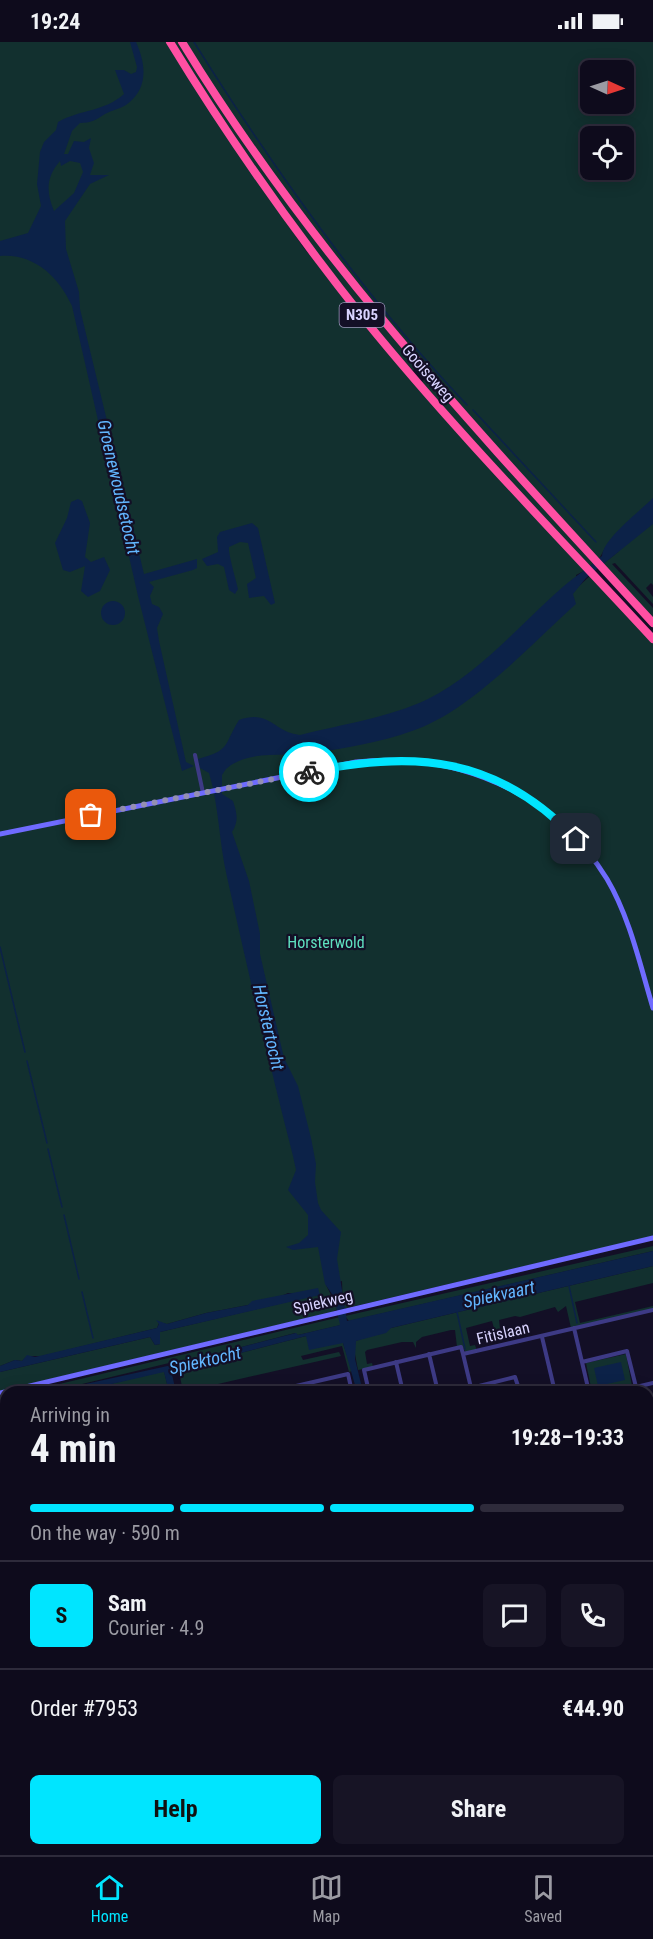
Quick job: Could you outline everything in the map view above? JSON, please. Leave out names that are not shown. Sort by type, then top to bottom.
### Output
[{"type":"highway","name":"Gooiseweg","points":[[170,42],[229,136],[309,248],[366,320],[440,407],[653,639]]},
{"type":"highway","name":"Gooiseweg","points":[[182,42],[265,168],[367,304],[445,396],[653,623]]},
{"type":"street","points":[[195,755],[203,793]]},
{"type":"street","points":[[0,834],[356,762],[394,759],[452,766],[507,786],[535,803],[563,825],[591,856],[607,880],[624,914],[653,1008]]},
{"type":"street","name":"Spiekweg","points":[[26,1386],[653,1238]]},
{"type":"street","name":"Fitislaan","points":[[368,1386],[364,1370],[461,1347],[463,1354],[653,1310]]},
{"type":"street","points":[[574,1328],[588,1386]]},
{"type":"street","points":[[542,1337],[554,1386]]},
{"type":"street","points":[[582,1362],[627,1351],[636,1386]]},
{"type":"street","points":[[429,1354],[437,1386]]},
{"type":"street","points":[[463,1354],[471,1386]]},
{"type":"street","points":[[396,1362],[402,1386]]},
{"type":"street","points":[[296,1386],[348,1374],[351,1386]]},
{"type":"street","points":[[485,1386],[515,1377],[518,1386]]},
{"type":"green space","name":"Horsterwold","points":[[0,42],[167,42],[303,247],[369,328],[586,570],[576,575],[579,586],[591,575],[653,643],[653,1236],[347,1308],[343,1308],[342,1281],[326,1285],[338,1309],[332,1312],[21,1386],[0,1386],[0,1372],[150,1337],[155,1345],[160,1344],[160,1332],[320,1294],[288,1293],[274,1299],[255,1301],[248,1305],[206,1313],[167,1324],[159,1323],[157,1328],[42,1356],[28,1356],[22,1361],[15,1360],[0,1366]]},
{"type":"green space","points":[[173,42],[179,42],[301,222],[417,367],[411,372],[351,298],[258,175]]},
{"type":"green space","points":[[185,42],[653,42],[653,585],[651,583],[646,588],[653,597],[653,604],[615,563],[612,564],[653,608],[653,620],[603,564],[618,552],[605,548],[599,559],[465,416],[370,305],[241,128]]},
{"type":"green space","points":[[426,378],[594,563],[589,567],[421,383]]},
{"type":"green space","points":[[653,1246],[653,1251],[349,1321],[345,1316]]},
{"type":"green space","points":[[653,1266],[653,1283],[575,1302],[580,1323],[653,1306],[653,1309],[571,1328],[566,1306],[558,1312],[555,1307],[520,1317],[499,1320],[500,1329],[495,1332],[492,1321],[466,1328],[470,1346],[475,1345],[477,1351],[466,1353],[462,1346],[457,1347],[455,1330],[451,1330],[422,1337],[416,1342],[416,1348],[413,1342],[402,1342],[367,1350],[365,1352],[367,1364],[372,1363],[373,1367],[358,1370],[354,1349],[356,1341],[391,1328]]},
{"type":"green space","points":[[340,1317],[341,1325],[298,1335],[295,1333],[180,1363],[169,1363],[74,1386],[51,1386]]},
{"type":"green space","points":[[306,1336],[343,1343],[352,1371],[349,1372],[342,1346],[301,1356],[303,1360],[339,1352],[341,1356],[209,1386],[182,1386],[178,1366],[182,1368]]},
{"type":"green space","points":[[626,1354],[632,1386],[591,1386],[586,1363]]},
{"type":"green space","points":[[164,1371],[168,1386],[102,1386]]},
{"type":"water","name":"Groenewoudsetocht","points":[[130,42],[136,42],[142,59],[143,76],[139,92],[121,108],[93,121],[80,123],[72,131],[64,154],[68,154],[74,141],[84,142],[91,138],[89,148],[94,163],[90,175],[109,175],[90,184],[65,221],[66,249],[79,292],[80,309],[144,574],[197,559],[197,568],[193,570],[149,582],[154,587],[150,596],[152,604],[159,607],[163,614],[157,628],[159,641],[186,762],[194,766],[182,771],[138,596],[72,306],[67,295],[44,269],[24,258],[0,256],[0,241],[28,233],[41,206],[37,184],[40,152],[44,142],[56,130],[58,122],[116,100],[124,94],[115,70],[124,70],[131,74],[136,72],[137,67]],"holes":[[[60,161],[61,166],[70,161],[80,163],[83,172],[74,193],[54,211],[49,185],[52,173]]]},
{"type":"water","points":[[653,498],[653,524],[586,578],[573,594],[576,604],[498,676],[456,709],[412,731],[351,747],[314,753],[246,758],[226,769],[222,775],[222,794],[233,801],[236,809],[237,817],[232,832],[249,881],[260,934],[260,954],[284,1058],[298,1086],[311,1138],[316,1164],[315,1182],[318,1203],[321,1210],[341,1232],[337,1259],[347,1321],[653,1251],[653,1266],[391,1328],[386,1333],[356,1341],[355,1359],[362,1386],[355,1386],[343,1343],[309,1350],[306,1336],[182,1368],[173,1368],[171,1370],[175,1386],[168,1386],[164,1372],[103,1386],[76,1386],[172,1365],[296,1333],[298,1335],[340,1325],[334,1297],[325,1284],[318,1247],[293,1250],[286,1247],[299,1243],[308,1235],[308,1215],[288,1190],[296,1170],[227,877],[209,773],[200,768],[198,759],[221,750],[239,720],[249,717],[265,719],[283,730],[300,735],[413,706],[446,689],[479,664],[562,588],[602,556],[604,549],[615,534]]},
{"type":"water","points":[[78,499],[82,501],[90,523],[85,557],[91,562],[104,557],[110,570],[100,591],[88,597],[81,591],[85,566],[70,572],[63,570],[55,543],[67,518],[71,502]]},
{"type":"water","points":[[252,523],[258,528],[275,603],[271,605],[264,596],[249,598],[247,584],[256,578],[248,543],[240,542],[229,547],[238,589],[235,594],[229,590],[224,567],[218,564],[207,566],[202,559],[218,552],[217,537],[220,532]]},
{"type":"water","points":[[113,601],[122,604],[125,613],[122,622],[113,625],[104,622],[101,613],[104,604]]},
{"type":"water","points":[[318,1288],[320,1295],[160,1332],[160,1344],[155,1345],[150,1337],[0,1372],[0,1366],[15,1360],[22,1361],[27,1355],[35,1357],[157,1328],[159,1324],[156,1320],[167,1324],[206,1313],[248,1305],[252,1301]]},
{"type":"water","points":[[621,1362],[625,1380],[598,1386],[594,1368]]},
{"type":"waterway","points":[[194,42],[288,184],[356,276],[467,405]]},
{"type":"waterway","points":[[473,410],[596,542]]},
{"type":"waterway","points":[[0,947],[25,1052]]},
{"type":"waterway","points":[[27,1061],[47,1143]]},
{"type":"waterway","points":[[48,1149],[62,1207]]},
{"type":"waterway","points":[[64,1215],[79,1279]]},
{"type":"waterway","points":[[569,1286],[577,1323]]},
{"type":"waterway","points":[[82,1292],[93,1338]]},
{"type":"waterway","name":"Spiekvaart","points":[[457,1312],[465,1349]]},
{"type":"way so far","points":[[91,815],[309,772]]},
{"type":"route","points":[[309,772],[356,762],[384,759],[426,761],[465,769],[494,780],[527,798],[563,825],[576,839]]},
{"type":"water label","name":"Horstertocht","points":[[269,1027]]},
{"type":"water label","name":"Spiektocht","points":[[205,1360]]}]
